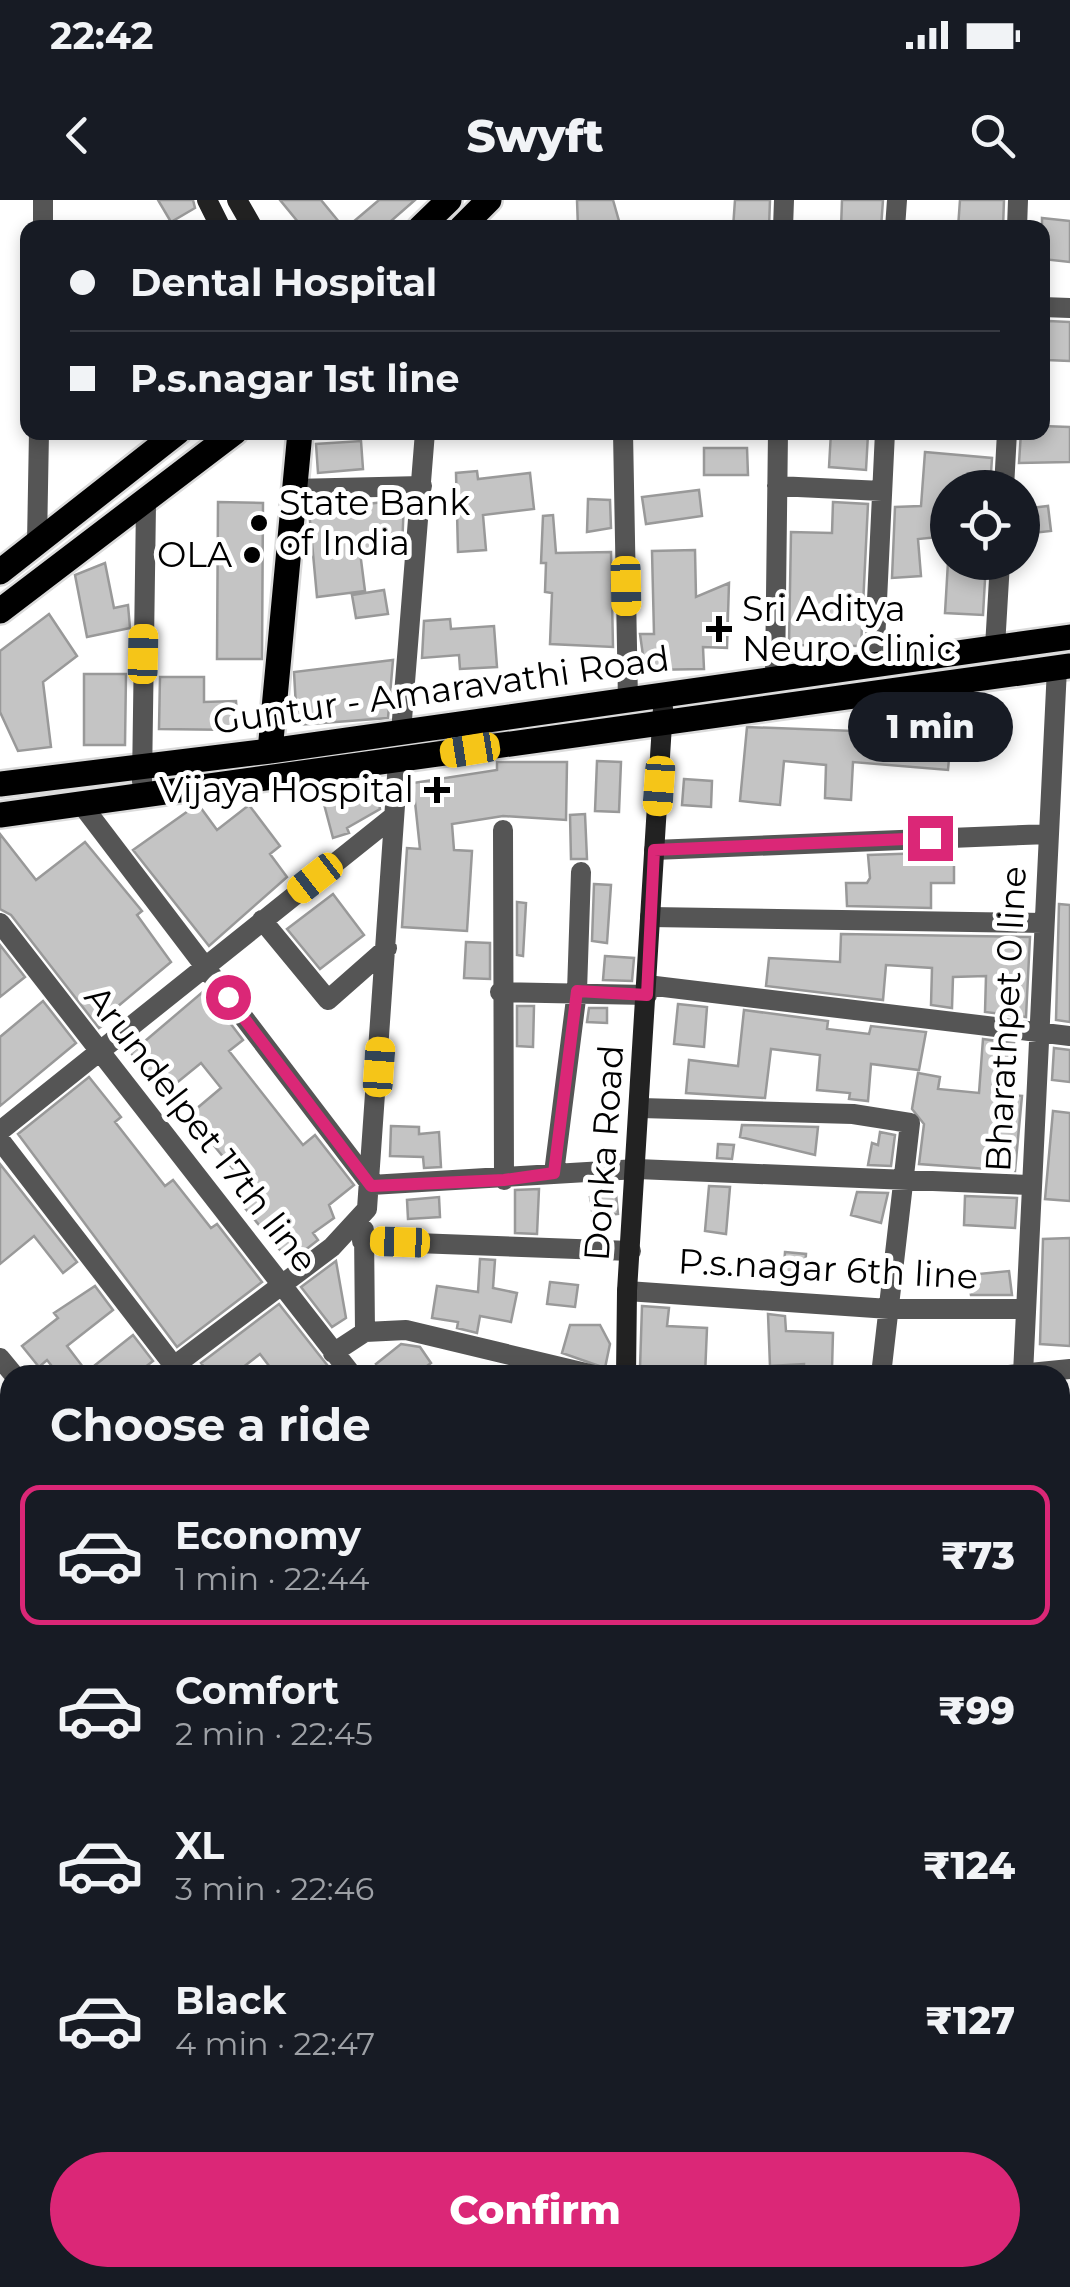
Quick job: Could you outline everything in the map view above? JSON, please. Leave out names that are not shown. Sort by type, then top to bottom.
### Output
[{"type":"main road","points":[[428,220],[448,200]]},
{"type":"main road","points":[[469,220],[489,200]]},
{"type":"main road","points":[[0,572],[168,440]]},
{"type":"main road","points":[[0,611],[146,504],[225,440]]},
{"type":"main road","points":[[270,751],[299,440]]},
{"type":"main road","name":"Guntur - Amaravathi Road","points":[[0,784],[270,751],[1070,637]]},
{"type":"main road","name":"Guntur - Amaravathi Road","points":[[0,815],[1063,667]]},
{"type":"street","points":[[38,543],[39,440]]},
{"type":"street","points":[[402,732],[425,440]]},
{"type":"street","points":[[623,440],[628,701]]},
{"type":"street","points":[[775,678],[778,440]]},
{"type":"street","points":[[874,664],[885,440]]},
{"type":"street","points":[[1005,470],[1007,440]]},
{"type":"street","points":[[293,489],[422,486]]},
{"type":"street","points":[[776,486],[882,490]]},
{"type":"street","points":[[143,796],[146,504]]},
{"type":"street","points":[[995,647],[999,580]]},
{"type":"street","name":"Bharathpet 0 line","points":[[1023,1365],[1042,923],[1063,667]]},
{"type":"street","name":"Donka Road","points":[[626,1365],[627,1291],[664,696]]},
{"type":"street","points":[[365,1332],[362,1241],[371,1186],[398,762]]},
{"type":"street","points":[[82,805],[371,1186]]},
{"type":"street","points":[[0,1131],[394,816]]},
{"type":"street","points":[[502,830],[504,1180]]},
{"type":"street","points":[[654,850],[1049,834]]},
{"type":"street","points":[[554,1173],[577,991],[581,872]]},
{"type":"street","points":[[650,917],[1042,923]]},
{"type":"street","points":[[262,920],[328,1000],[387,948]]},
{"type":"street","name":"Arundelpet 17th line","points":[[0,923],[344,1365]]},
{"type":"street","points":[[500,992],[647,990],[1070,1036]]},
{"type":"street","points":[[641,1108],[898,1119],[912,1127],[882,1365]]},
{"type":"street","points":[[0,1140],[167,1365]]},
{"type":"street","points":[[371,1186],[637,1169],[1030,1185]]},
{"type":"street","points":[[181,1365],[279,1284],[332,1247],[366,1208]]},
{"type":"street","points":[[362,1241],[630,1251]]},
{"type":"street","name":"P.s.nagar 6th line","points":[[627,1291],[890,1308],[1026,1309]]},
{"type":"street","points":[[334,1353],[365,1332],[406,1330],[552,1365]]},
{"type":"building","points":[[158,200],[193,200],[195,208],[170,220]]},
{"type":"building","points":[[280,200],[321,200],[337,220],[296,220]]},
{"type":"building","points":[[379,200],[415,200],[392,220],[355,220]]},
{"type":"building","points":[[577,200],[613,200],[619,220],[578,220]]},
{"type":"building","points":[[735,200],[770,200],[769,220],[734,220]]},
{"type":"building","points":[[842,200],[883,200],[882,220],[841,220]]},
{"type":"building","points":[[960,200],[1004,200],[1003,220],[959,220]]},
{"type":"building","points":[[1042,218],[1070,221],[1070,262],[1050,260],[1050,220]]},
{"type":"building","points":[[1050,321],[1070,322],[1070,361],[1050,360]]},
{"type":"building","points":[[1050,426],[1070,427],[1070,462],[1019,463],[1020,440],[1050,440]]},
{"type":"building","points":[[831,440],[868,440],[866,470],[829,467]]},
{"type":"building","points":[[361,441],[363,469],[318,473],[316,444]]},
{"type":"building","points":[[704,448],[747,448],[748,475],[704,475]]},
{"type":"building","points":[[925,452],[992,458],[991,470],[930,470],[930,538],[918,539],[921,576],[892,578],[895,507],[921,506]]},
{"type":"building","points":[[477,471],[478,479],[530,473],[534,509],[483,515],[486,550],[458,552],[456,473]]},
{"type":"building","points":[[699,490],[702,516],[646,524],[642,497]]},
{"type":"building","points":[[588,499],[610,500],[611,528],[587,532]]},
{"type":"building","points":[[404,500],[402,549],[360,552],[365,591],[317,597],[309,510]]},
{"type":"building","points":[[218,502],[263,503],[262,659],[217,659]]},
{"type":"building","points":[[833,502],[868,504],[861,646],[789,645],[791,532],[832,533]]},
{"type":"building","points":[[1048,506],[1051,531],[1040,532],[1040,507]]},
{"type":"building","points":[[553,515],[556,553],[611,552],[613,647],[550,644],[552,593],[545,592],[546,563],[541,563],[543,516]]},
{"type":"building","points":[[695,550],[696,597],[729,583],[727,648],[703,647],[704,669],[645,670],[640,634],[654,634],[652,551]]},
{"type":"building","points":[[105,563],[114,608],[128,605],[130,628],[87,637],[75,575]]},
{"type":"building","points":[[947,580],[985,580],[983,615],[945,613]]},
{"type":"building","points":[[384,590],[388,614],[356,618],[352,595]]},
{"type":"building","points":[[49,614],[77,656],[43,682],[51,747],[18,751],[0,712],[0,651]]},
{"type":"building","points":[[450,619],[451,629],[494,626],[497,667],[460,669],[459,655],[422,658],[424,621]]},
{"type":"building","points":[[393,660],[388,718],[297,725],[294,672]]},
{"type":"building","points":[[84,674],[126,674],[125,745],[84,745]]},
{"type":"building","points":[[160,677],[204,677],[204,702],[236,701],[238,730],[159,729]]},
{"type":"building","points":[[882,716],[952,724],[948,770],[853,762],[851,800],[825,798],[826,765],[784,761],[780,805],[740,801],[747,727],[880,732]]},
{"type":"building","points":[[597,761],[621,762],[619,812],[595,811]]},
{"type":"building","points":[[497,762],[567,762],[566,820],[503,816],[452,824],[454,850],[472,851],[467,931],[402,927],[407,848],[420,849],[413,783],[497,770]]},
{"type":"building","points":[[684,779],[712,781],[711,807],[682,805]]},
{"type":"building","points":[[338,789],[341,803],[378,797],[380,809],[347,828],[349,833],[333,838],[321,793]]},
{"type":"building","points":[[198,804],[217,830],[249,805],[280,846],[270,854],[287,877],[209,946],[133,850]]},
{"type":"building","points":[[585,814],[587,859],[571,859],[570,815]]},
{"type":"building","points":[[0,834],[36,880],[85,842],[142,911],[137,915],[171,962],[111,1012],[114,1017],[99,1028],[11,915],[0,909]]},
{"type":"building","points":[[954,852],[954,883],[931,883],[931,908],[847,906],[846,883],[867,883],[870,878],[868,855]]},
{"type":"building","points":[[594,884],[611,885],[607,943],[592,941]]},
{"type":"building","points":[[333,894],[364,935],[320,969],[287,929]]},
{"type":"building","points":[[517,902],[526,903],[523,956],[517,955]]},
{"type":"building","points":[[1059,904],[1070,905],[1070,1022],[1056,1020]]},
{"type":"building","points":[[841,934],[1030,937],[1026,1017],[985,1012],[986,976],[953,977],[952,1008],[931,1005],[932,968],[886,965],[883,1000],[766,986],[769,958],[840,962]]},
{"type":"building","points":[[466,942],[490,943],[490,979],[464,978]]},
{"type":"building","points":[[0,945],[25,977],[0,997]]},
{"type":"building","points":[[605,956],[634,958],[632,981],[603,980]]},
{"type":"building","points":[[205,990],[243,1040],[229,1051],[303,1145],[315,1135],[354,1185],[329,1205],[334,1218],[313,1233],[318,1240],[290,1262],[239,1201],[251,1191],[189,1115],[221,1088],[201,1063],[163,1094],[131,1053]]},
{"type":"building","points":[[43,1001],[76,1043],[0,1106],[0,1037]]},
{"type":"building","points":[[678,1004],[707,1007],[704,1047],[674,1044]]},
{"type":"building","points":[[517,1006],[534,1006],[533,1047],[517,1046]]},
{"type":"building","points":[[589,1008],[607,1008],[607,1023],[587,1022]]},
{"type":"building","points":[[744,1010],[828,1021],[827,1029],[869,1034],[871,1026],[926,1032],[919,1070],[871,1064],[868,1101],[849,1099],[850,1093],[817,1090],[820,1055],[771,1049],[765,1098],[686,1093],[689,1060],[738,1066]]},
{"type":"building","points":[[983,1039],[1014,1043],[1010,1095],[1022,1096],[1015,1171],[919,1164],[924,1124],[912,1109],[918,1073],[940,1077],[938,1089],[979,1093]]},
{"type":"building","points":[[1054,1048],[1070,1050],[1070,1082],[1052,1080]]},
{"type":"building","points":[[89,1077],[121,1117],[115,1122],[165,1186],[173,1180],[211,1228],[217,1224],[262,1282],[177,1347],[18,1134]]},
{"type":"building","points":[[1053,1111],[1070,1113],[1070,1201],[1045,1199]]},
{"type":"building","points":[[742,1125],[818,1127],[815,1155],[740,1137]]},
{"type":"building","points":[[391,1126],[419,1127],[419,1134],[439,1132],[441,1167],[424,1168],[423,1157],[390,1156]]},
{"type":"building","points":[[880,1132],[895,1135],[891,1166],[868,1165],[872,1143],[878,1145]]},
{"type":"building","points":[[718,1144],[734,1145],[732,1159],[717,1158]]},
{"type":"building","points":[[0,1164],[77,1262],[63,1273],[34,1236],[0,1264]]},
{"type":"building","points":[[709,1186],[730,1187],[726,1234],[705,1231]]},
{"type":"building","points":[[539,1189],[537,1234],[515,1233],[515,1190]]},
{"type":"building","points":[[857,1192],[888,1193],[881,1223],[851,1215]]},
{"type":"building","points":[[616,1194],[618,1214],[593,1217],[590,1197]]},
{"type":"building","points":[[965,1196],[1017,1198],[1015,1228],[964,1225]]},
{"type":"building","points":[[439,1197],[440,1217],[408,1219],[407,1200]]},
{"type":"building","points":[[1070,1238],[1070,1346],[1040,1344],[1043,1239]]},
{"type":"building","points":[[785,1252],[806,1254],[804,1281],[783,1280]]},
{"type":"building","points":[[480,1259],[495,1260],[493,1288],[517,1293],[511,1322],[480,1316],[477,1333],[457,1328],[458,1322],[432,1318],[437,1286],[478,1292]]},
{"type":"building","points":[[336,1261],[346,1318],[332,1327],[301,1287]]},
{"type":"building","points":[[1009,1271],[1012,1295],[971,1295],[968,1275]]},
{"type":"building","points":[[550,1282],[578,1285],[575,1307],[547,1304]]},
{"type":"building","points":[[95,1286],[113,1310],[67,1346],[81,1365],[51,1365],[47,1360],[37,1365],[22,1346],[58,1318],[54,1313]]},
{"type":"building","points":[[279,1304],[327,1365],[268,1365],[260,1354],[246,1365],[201,1363]]},
{"type":"building","points":[[642,1306],[669,1308],[667,1326],[707,1328],[705,1365],[640,1365]]},
{"type":"building","points":[[768,1314],[785,1316],[786,1331],[833,1333],[832,1365],[770,1365]]},
{"type":"building","points":[[570,1325],[600,1325],[610,1344],[606,1365],[562,1353]]},
{"type":"building","points":[[133,1335],[153,1361],[148,1365],[95,1365]]},
{"type":"building","points":[[401,1344],[420,1347],[431,1363],[428,1365],[376,1364]]},
{"type":"place","name":"State Bank of India","points":[[259,523]]},
{"type":"place","name":"OLA","points":[[252,555]]},
{"type":"place","name":"Sri Aditya Neuro Clinic","points":[[719,629]]},
{"type":"place","name":"Vijaya Hospital","points":[[437,790]]},
{"type":"route","points":[[228,997],[371,1186],[504,1180],[554,1173],[577,991],[647,995],[654,850],[930,838]]}]
